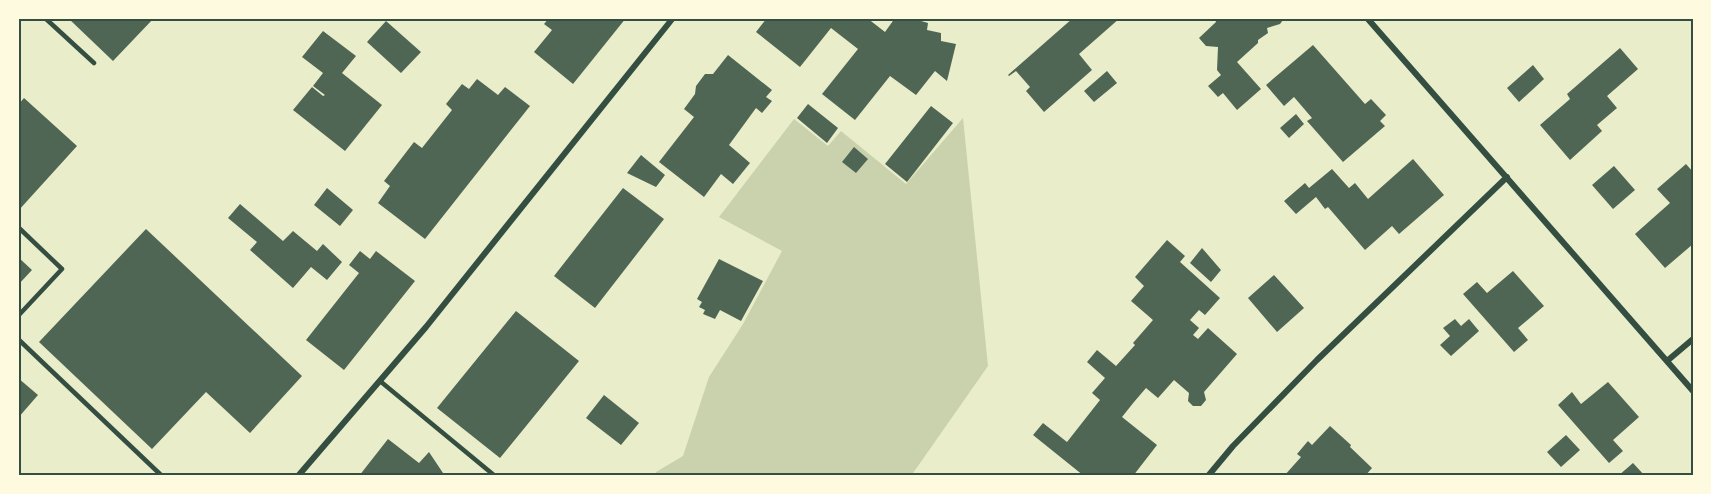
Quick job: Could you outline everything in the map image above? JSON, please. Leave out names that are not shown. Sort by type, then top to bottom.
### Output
[{"type":"street","points":[[298,476],[426,327],[673,18]]},
{"type":"street","points":[[1367,18],[1693,391]]},
{"type":"street","points":[[1208,476],[1233,446],[1317,360],[1507,177]]},
{"type":"street","points":[[1667,362],[1693,339]]},
{"type":"lane","points":[[45,18],[94,63]]},
{"type":"lane","points":[[18,227],[62,269],[18,316]]},
{"type":"lane","points":[[18,339],[162,476]]},
{"type":"lane","points":[[380,381],[495,476]]},
{"type":"green space","points":[[963,118],[988,366],[911,476],[656,476],[656,472],[683,456],[709,377],[743,324],[782,251],[719,217],[794,119],[828,146],[841,131],[906,184]]},
{"type":"building","points":[[68,18],[154,18],[113,61]]},
{"type":"building","points":[[549,18],[626,18],[573,84],[534,52],[552,30],[544,24]]},
{"type":"building","points":[[767,18],[867,18],[885,32],[895,18],[911,18],[928,23],[927,30],[941,33],[941,41],[956,44],[947,81],[935,71],[916,95],[890,76],[855,120],[822,94],[858,49],[831,28],[800,67],[756,32]]},
{"type":"building","points":[[1073,18],[1120,18],[1079,54],[1092,70],[1044,112],[1026,91],[1030,87],[1016,71],[1008,75]]},
{"type":"building","points":[[1216,18],[1281,18],[1283,20],[1280,24],[1267,28],[1268,33],[1237,62],[1261,89],[1237,110],[1223,93],[1218,97],[1208,86],[1221,75],[1217,70],[1218,47],[1206,46],[1199,38],[1216,22]]},
{"type":"building","points":[[386,21],[421,52],[401,73],[367,42]]},
{"type":"building","points":[[323,31],[356,56],[342,73],[382,105],[345,151],[293,110],[312,87],[323,96],[325,95],[313,86],[323,73],[302,57]]},
{"type":"building","points":[[1313,45],[1365,104],[1371,99],[1386,115],[1380,121],[1385,126],[1343,162],[1307,121],[1312,118],[1294,97],[1284,106],[1266,85]]},
{"type":"building","points":[[1620,48],[1638,69],[1607,96],[1617,108],[1597,125],[1602,131],[1570,160],[1540,125],[1570,99],[1567,94]]},
{"type":"building","points":[[728,55],[772,90],[766,97],[772,101],[762,113],[756,108],[729,145],[750,163],[733,184],[721,174],[704,197],[659,162],[694,117],[684,109],[695,94],[696,86],[705,74],[713,74]]},
{"type":"building","points":[[1533,65],[1544,79],[1519,102],[1507,88]]},
{"type":"building","points":[[1107,71],[1117,83],[1094,102],[1084,91]]},
{"type":"building","points":[[477,79],[498,95],[505,87],[530,106],[425,239],[378,203],[390,186],[384,181],[414,142],[422,148],[452,110],[446,104],[462,84],[469,89]]},
{"type":"building","points":[[24,98],[77,146],[18,211],[18,105]]},
{"type":"building","points":[[808,104],[838,128],[827,143],[797,118]]},
{"type":"building","points":[[931,106],[953,123],[907,182],[885,164]]},
{"type":"building","points":[[1296,114],[1304,124],[1289,138],[1280,128]]},
{"type":"building","points":[[854,147],[868,159],[856,173],[842,162]]},
{"type":"building","points":[[641,155],[665,175],[656,187],[627,173]]},
{"type":"building","points":[[1413,159],[1444,195],[1399,234],[1392,226],[1365,250],[1328,207],[1325,209],[1316,197],[1296,214],[1284,201],[1305,183],[1309,188],[1332,169],[1349,188],[1355,183],[1368,199]]},
{"type":"building","points":[[1686,164],[1693,172],[1693,244],[1665,268],[1635,234],[1670,203],[1657,189]]},
{"type":"building","points":[[1614,166],[1635,190],[1613,209],[1592,185]]},
{"type":"building","points":[[327,188],[353,210],[340,226],[314,205]]},
{"type":"building","points":[[623,188],[664,219],[595,308],[554,276]]},
{"type":"building","points":[[240,204],[283,241],[293,231],[317,251],[323,244],[342,262],[327,280],[311,267],[293,288],[250,250],[257,242],[228,218]]},
{"type":"building","points":[[146,229],[302,376],[250,433],[206,392],[152,449],[39,342]]},
{"type":"building","points":[[1167,240],[1185,256],[1180,262],[1220,298],[1205,315],[1199,310],[1190,320],[1199,328],[1193,335],[1198,339],[1208,328],[1237,354],[1204,392],[1206,400],[1201,406],[1193,406],[1188,401],[1189,393],[1174,380],[1158,398],[1146,388],[1134,402],[1122,417],[1157,445],[1133,476],[1084,476],[1033,435],[1043,423],[1067,442],[1100,400],[1092,393],[1105,378],[1087,362],[1097,350],[1116,366],[1153,320],[1131,301],[1144,286],[1135,277]]},
{"type":"building","points":[[1202,248],[1221,270],[1211,282],[1190,263]]},
{"type":"building","points":[[360,251],[370,259],[376,251],[415,281],[344,370],[306,340],[359,273],[349,265]]},
{"type":"building","points":[[18,257],[32,270],[18,285]]},
{"type":"building","points":[[719,259],[763,281],[741,321],[720,310],[715,319],[703,314],[705,310],[699,307],[702,302],[697,299]]},
{"type":"building","points":[[1513,271],[1544,306],[1518,328],[1528,340],[1514,352],[1463,294],[1477,282],[1487,293]]},
{"type":"building","points":[[1274,275],[1304,308],[1277,332],[1248,298]]},
{"type":"building","points":[[516,311],[579,361],[500,458],[437,408]]},
{"type":"building","points":[[1455,319],[1461,326],[1469,319],[1479,331],[1451,356],[1440,345],[1450,336],[1443,328]]},
{"type":"building","points":[[18,378],[38,395],[18,418]]},
{"type":"building","points":[[1608,382],[1639,417],[1613,440],[1623,451],[1609,463],[1558,405],[1572,392],[1581,404]]},
{"type":"building","points":[[604,395],[639,423],[621,445],[586,418]]},
{"type":"building","points":[[1330,426],[1372,468],[1365,476],[1284,476],[1301,457],[1297,454],[1308,441],[1312,445]]},
{"type":"building","points":[[1566,435],[1580,450],[1561,467],[1547,452]]},
{"type":"building","points":[[388,439],[419,463],[429,452],[445,476],[359,476]]},
{"type":"building","points":[[1633,463],[1645,476],[1618,476]]}]
